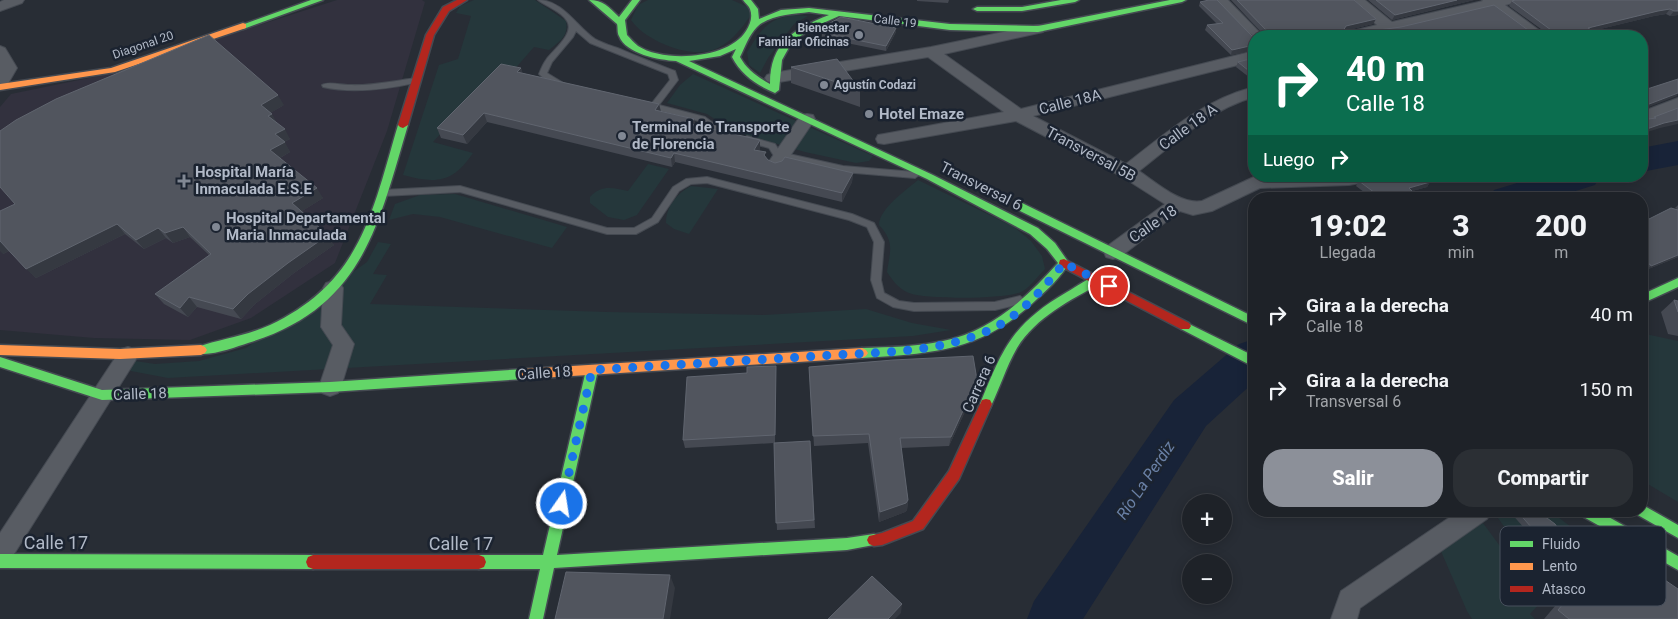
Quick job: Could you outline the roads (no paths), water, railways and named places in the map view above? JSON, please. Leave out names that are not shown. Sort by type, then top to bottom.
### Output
[{"type":"main road","name":"Diagonal 20","points":[[0,86],[112,70],[319,0]]},
{"type":"main road","points":[[0,350],[128,356],[214,347],[254,338],[291,319],[318,302],[344,277],[362,251],[371,228],[430,35],[442,12],[453,3],[463,0]]},
{"type":"main road","points":[[593,0],[602,5],[620,22]]},
{"type":"main road","points":[[636,0],[625,10],[620,22],[621,33],[628,44],[642,52],[659,58],[680,60],[716,54],[744,41]]},
{"type":"main road","points":[[747,0],[756,13],[756,24],[736,57],[740,67],[747,74],[777,87],[777,60],[787,41],[836,5]]},
{"type":"main road","points":[[964,9],[1022,9],[1075,0]]},
{"type":"main road","name":"Calle 19","points":[[756,24],[770,14],[788,10],[809,10],[836,5],[950,27],[1038,29],[1182,0]]},
{"type":"main road","name":"Transversal 6","points":[[680,60],[930,177],[1034,231],[1051,246],[1064,263],[1248,359]]},
{"type":"main road","points":[[880,137],[902,148]]},
{"type":"main road","name":"Transversal 6","points":[[1016,204],[1248,319]]},
{"type":"main road","name":"Calle 18","points":[[0,362],[102,395],[330,387],[944,346],[987,332],[1022,310],[1064,263]]},
{"type":"main road","name":"Carrera 6","points":[[918,526],[954,475],[1002,367],[1019,336],[1037,319],[1069,296],[1097,280]]},
{"type":"main road","points":[[1648,297],[1678,282]]},
{"type":"main road","points":[[536,619],[592,370]]},
{"type":"main road","points":[[1648,514],[1678,532]]},
{"type":"main road","points":[[1596,517],[1612,526]]},
{"type":"main road","name":"Calle 17","points":[[0,561],[549,562],[847,544],[882,539],[918,526]]},
{"type":"main road","points":[[1666,556],[1678,563]]},
{"type":"street","points":[[0,6],[17,0]]},
{"type":"street","points":[[1220,0],[1250,30]]},
{"type":"street","points":[[1356,0],[1390,28]]},
{"type":"street","points":[[1380,30],[1491,2],[1508,0]]},
{"type":"street","points":[[1491,2],[1531,30]]},
{"type":"street","name":"Calle 19","points":[[777,87],[1038,29]]},
{"type":"street","points":[[0,51],[9,68],[0,86]]},
{"type":"street","name":"Transversal 5B","points":[[931,52],[1018,115],[1127,172],[1178,204]]},
{"type":"street","name":"Calle 18A","points":[[880,137],[1018,115],[1248,58]]},
{"type":"street","name":"Calle 18 A","points":[[1127,172],[1216,105],[1248,93]]},
{"type":"street","points":[[1648,115],[1678,103]]},
{"type":"street","points":[[779,159],[807,119]]},
{"type":"street","name":"Calle 18","points":[[1113,252],[1178,204],[1193,209],[1206,207],[1257,182]]},
{"type":"street","points":[[330,387],[344,344],[331,327],[333,288]]},
{"type":"street","points":[[0,554],[128,356]]},
{"type":"street","points":[[1344,619],[1350,600],[1470,517]]},
{"type":"lane","points":[[542,0],[571,19],[573,26],[572,34],[566,44],[546,65],[543,74],[550,80],[574,87]]},
{"type":"lane","points":[[573,26],[593,42],[672,74],[674,80],[653,106]]},
{"type":"lane","points":[[99,83],[112,70]]},
{"type":"lane","points":[[326,85],[364,89],[417,80]]},
{"type":"lane","points":[[636,102],[702,119],[718,131],[772,146],[779,159],[930,177]]},
{"type":"lane","points":[[381,193],[460,189],[607,231],[636,231],[655,220],[676,189],[689,181],[707,180],[852,217],[871,225],[879,242],[876,280],[880,295],[897,304],[914,307],[995,306],[1036,296]]},
{"type":"waterway","name":"Río La Perdiz","points":[[1648,159],[1678,153]]},
{"type":"waterway","name":"Río La Perdiz","points":[[1530,192],[1562,182]]},
{"type":"waterway","name":"Río La Perdiz","points":[[1053,619],[1190,413],[1248,361]]},
{"type":"place","name":"Bienestar Familiar Oficinas","points":[[859,35]]},
{"type":"place","name":"Agustín Codazi","points":[[824,85]]},
{"type":"place","name":"Hotel Emaze","points":[[869,114]]},
{"type":"place","name":"Terminal de Transporte de Florencia","points":[[622,136]]},
{"type":"place","name":"Hospital María Inmaculada E.S.E","points":[[184,181]]},
{"type":"place","name":"Hospital Departamental Maria Inmaculada","points":[[216,227]]}]
